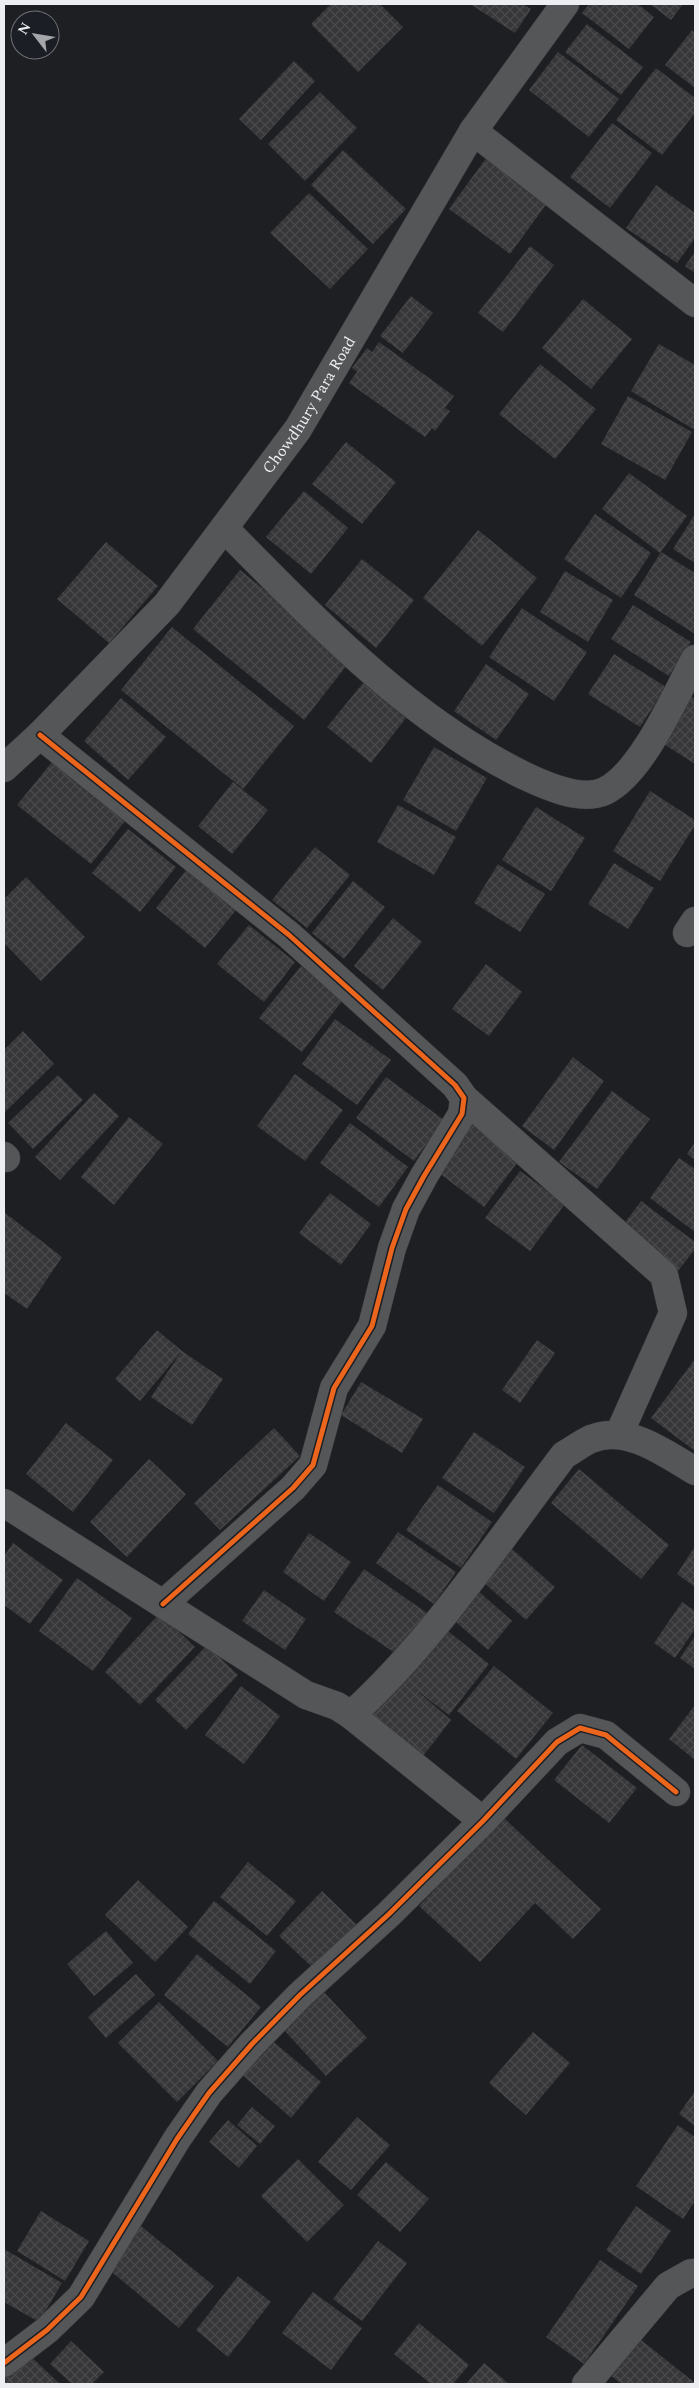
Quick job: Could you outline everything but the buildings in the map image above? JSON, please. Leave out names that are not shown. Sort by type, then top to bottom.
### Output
[{"type":"street","name":"Chowdhury Para Road","points":[[4,768],[40,735],[167,604],[298,429],[473,131],[566,4]]},
{"type":"street","points":[[473,131],[695,303]]},
{"type":"street","points":[[224,528],[325,629],[423,713],[460,740],[509,768],[550,788],[577,795],[604,792],[623,778],[646,749],[695,659]]},
{"type":"street","points":[[40,735],[290,935],[455,1085],[464,1098],[664,1275],[673,1313],[619,1434]]},
{"type":"street","points":[[163,1604],[293,1488],[313,1465],[334,1388],[372,1326],[392,1248],[406,1209],[462,1114],[464,1098]]},
{"type":"street","points":[[351,1715],[382,1687],[423,1640],[564,1455],[593,1439],[619,1434],[651,1445],[695,1471]]},
{"type":"street","points":[[4,1503],[306,1695],[336,1706],[351,1715],[483,1821]]},
{"type":"street","points":[[4,2363],[47,2330],[81,2297],[178,2139],[209,2093],[252,2044],[300,1995],[389,1914],[483,1821],[557,1742],[580,1728],[606,1735],[676,1792]]},
{"type":"street","points":[[586,2384],[668,2286],[691,2273],[695,2273]]},
{"type":"cycle path","points":[[40,735],[289,935],[455,1085],[464,1098],[462,1114],[406,1209],[392,1248],[372,1326],[334,1388],[313,1465],[293,1488],[163,1604]]},
{"type":"cycle path","points":[[4,2363],[47,2330],[81,2297],[177,2139],[209,2093],[252,2044],[300,1995],[389,1914],[483,1821],[557,1742],[580,1728],[606,1735],[676,1792]]}]
